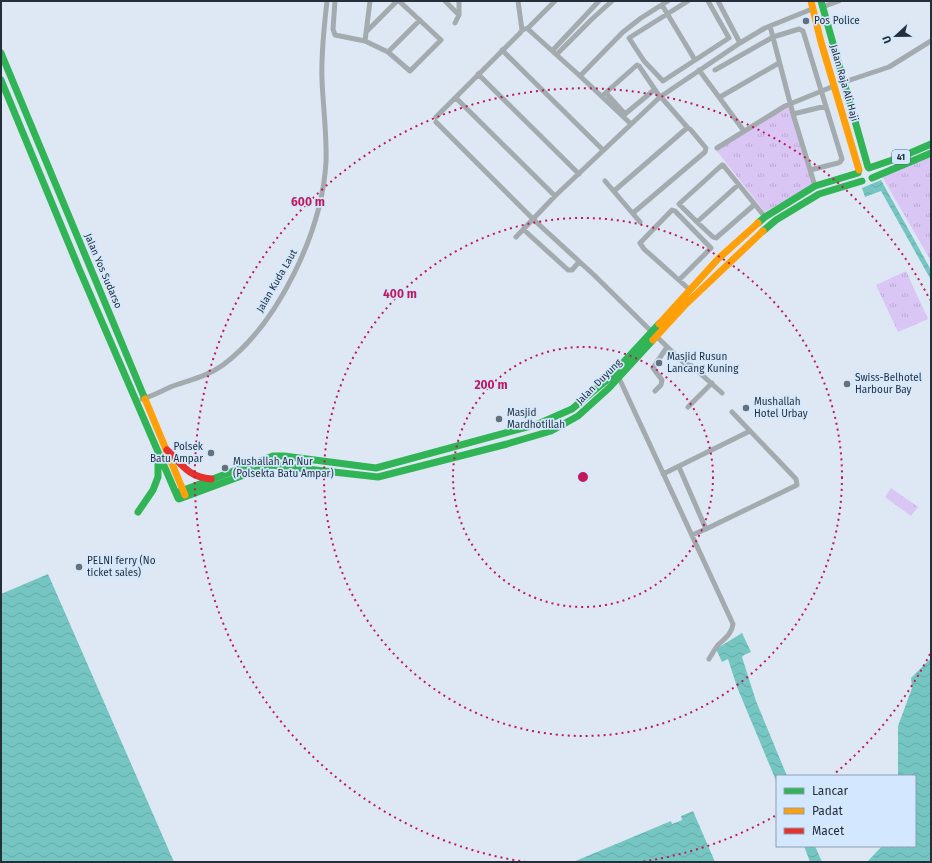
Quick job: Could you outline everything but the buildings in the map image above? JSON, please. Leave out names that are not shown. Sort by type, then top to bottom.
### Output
[{"type":"main road","name":"Jalan Raja Ali Haji","points":[[821,4],[868,168]]},
{"type":"main road","name":"Jalan Raja Ali Haji","points":[[812,5],[859,171]]},
{"type":"main road","name":"Jalan Yos Sudarso","points":[[1,53],[185,493]]},
{"type":"main road","name":"Jalan Yos Sudarso","points":[[1,80],[177,496]]},
{"type":"main road","points":[[849,137],[859,135]]},
{"type":"main road","name":"41","points":[[859,171],[863,167],[868,168],[901,157],[931,144]]},
{"type":"main road","name":"41","points":[[862,181],[866,182],[872,178],[931,153]]},
{"type":"main road","points":[[868,168],[872,172],[872,178]]},
{"type":"main road","points":[[859,171],[859,178],[862,181]]},
{"type":"main road","name":"Jalan Duyung","points":[[177,496],[225,483],[271,465],[378,477],[507,444],[551,431],[572,420],[619,378],[690,290],[716,262],[764,218],[815,186],[859,171]]},
{"type":"main road","name":"Jalan Duyung","points":[[185,493],[212,479],[264,459],[278,456],[321,460],[369,468],[384,466],[545,422],[572,409],[608,379],[720,270],[776,220],[819,194],[862,181]]},
{"type":"main road","points":[[716,262],[720,270]]},
{"type":"main road","points":[[504,434],[507,444]]},
{"type":"main road","points":[[167,450],[174,456],[183,468],[192,475],[212,479]]},
{"type":"main road","points":[[138,512],[150,497],[156,483],[158,477],[158,454]]},
{"type":"street","name":"Jalan Kuda Laut","points":[[136,402],[173,386],[204,376],[223,365],[253,337],[260,328],[282,295],[300,262],[307,245],[321,199],[324,182],[326,160],[322,78],[327,1]]},
{"type":"street","points":[[335,1],[333,29],[335,35]]},
{"type":"street","points":[[365,41],[370,1]]},
{"type":"street","points":[[324,35],[335,35],[365,41],[388,52],[409,72],[441,40],[398,1],[367,31]]},
{"type":"street","points":[[445,1],[459,15]]},
{"type":"street","points":[[455,23],[459,15],[459,1]]},
{"type":"street","points":[[518,1],[522,30]]},
{"type":"street","points":[[554,1],[528,28],[522,30],[478,74],[436,120],[534,220],[594,275],[667,347],[686,365],[692,366],[722,393]]},
{"type":"street","points":[[553,50],[599,1]]},
{"type":"street","points":[[558,54],[612,1]]},
{"type":"street","points":[[580,76],[618,36],[641,18],[668,1]]},
{"type":"street","points":[[688,1],[629,38],[644,61],[663,81],[729,38],[709,3],[718,1],[740,43]]},
{"type":"street","points":[[821,4],[840,1]]},
{"type":"street","points":[[662,5],[695,60]]},
{"type":"street","points":[[516,238],[555,196],[660,97],[740,43],[812,5]]},
{"type":"street","points":[[388,52],[420,20]]},
{"type":"street","points":[[770,26],[790,104],[815,186]]},
{"type":"street","points":[[528,28],[558,54],[580,76],[626,114],[654,90]]},
{"type":"street","points":[[715,70],[773,37],[799,29],[803,31],[842,161],[810,170]]},
{"type":"street","points":[[844,82],[889,67],[931,41]]},
{"type":"street","points":[[502,50],[603,150]]},
{"type":"street","points":[[720,97],[779,63]]},
{"type":"street","points":[[604,95],[636,65],[639,66],[654,90],[707,150],[633,213]]},
{"type":"street","points":[[699,70],[744,131]]},
{"type":"street","points":[[478,74],[579,174]]},
{"type":"street","points":[[717,148],[790,104],[834,86]]},
{"type":"street","points":[[604,95],[631,124]]},
{"type":"street","points":[[456,98],[555,196]]},
{"type":"street","points":[[793,114],[826,106]]},
{"type":"street","points":[[614,191],[688,128]]},
{"type":"street","points":[[754,205],[716,238],[713,237],[681,207],[680,203],[719,166],[723,165],[738,185],[754,205],[764,218]]},
{"type":"street","points":[[605,181],[640,222]]},
{"type":"street","points":[[697,222],[738,185]]},
{"type":"street","points":[[690,290],[644,249],[640,243],[669,212],[672,210],[675,211],[710,246],[711,248],[709,250],[716,262]]},
{"type":"street","points":[[524,230],[570,271],[579,262]]},
{"type":"street","points":[[679,280],[709,250]]},
{"type":"street","points":[[655,391],[661,385],[662,380],[653,368],[667,347]]},
{"type":"street","points":[[619,378],[733,624],[729,635],[717,647],[709,659]]},
{"type":"street","points":[[688,407],[712,383]]},
{"type":"street","points":[[692,535],[796,485],[796,480],[732,412]]},
{"type":"street","points":[[664,474],[750,431]]},
{"type":"street","points":[[679,467],[706,529]]},
{"type":"green space","points":[[790,105],[814,185],[765,212],[716,150]]},
{"type":"green space","points":[[931,151],[931,261],[880,173]]},
{"type":"green space","points":[[906,271],[928,319],[898,332],[876,285]]},
{"type":"green space","points":[[891,488],[918,507],[911,516],[885,497]]},
{"type":"water","points":[[881,180],[931,270],[931,280],[881,191],[865,197],[862,188]]},
{"type":"water","points":[[48,574],[174,862],[1,862],[1,594]]},
{"type":"water","points":[[742,633],[751,652],[742,657],[756,701],[787,775],[776,775],[776,781],[737,687],[728,659],[722,662],[716,649]]},
{"type":"water","points":[[931,658],[931,862],[867,862],[881,847],[916,847],[916,775],[898,775],[898,726],[912,688],[911,678]]},
{"type":"water","points":[[693,811],[715,862],[573,862],[671,821],[672,824],[682,820],[681,816]]},
{"type":"water","points":[[804,847],[815,847],[822,862],[810,862]]},
{"type":"traffic: fast","points":[[821,1],[868,167]]},
{"type":"traffic: fast","points":[[1,53],[145,399]]},
{"type":"traffic: fast","points":[[1,80],[80,271],[178,498]]},
{"type":"traffic: fast","points":[[869,168],[901,157],[931,144]]},
{"type":"traffic: fast","points":[[872,178],[931,153]]},
{"type":"traffic: fast","points":[[758,223],[765,217],[815,186],[858,173]]},
{"type":"traffic: fast","points":[[763,231],[776,220],[819,194],[862,181]]},
{"type":"traffic: fast","points":[[176,493],[273,456],[284,456],[376,468],[538,424],[572,409],[608,379],[659,324]]},
{"type":"traffic: fast","points":[[179,499],[271,465],[378,477],[507,444],[551,431],[578,416],[609,388],[653,340]]},
{"type":"traffic: fast","points":[[138,512],[153,490],[158,477],[158,456]]},
{"type":"traffic: slow","points":[[811,1],[821,42],[859,170]]},
{"type":"traffic: slow","points":[[659,324],[718,259],[758,223]]},
{"type":"traffic: slow","points":[[653,340],[686,304],[763,231]]},
{"type":"traffic: slow","points":[[145,399],[185,495]]},
{"type":"traffic: jam","points":[[167,450],[191,473],[203,478],[211,479]]},
{"type":"place","name":"Pos Police","points":[[806,21]]},
{"type":"place","name":"Masjid Rusun Lancang Kuning","points":[[659,363]]},
{"type":"place","name":"Swiss-Belhotel Harbour Bay","points":[[847,384]]},
{"type":"place","name":"Mushallah Hotel Urbay","points":[[746,408]]},
{"type":"place","name":"Masjid Mardhotillah","points":[[499,419]]},
{"type":"place","name":"Polsek Batu Ampar","points":[[211,453]]},
{"type":"place","name":"Mushallah An Nur (Polsekta Batu Ampar)","points":[[225,468]]},
{"type":"place","name":"PELNI ferry (No ticket sales)","points":[[79,567]]}]
